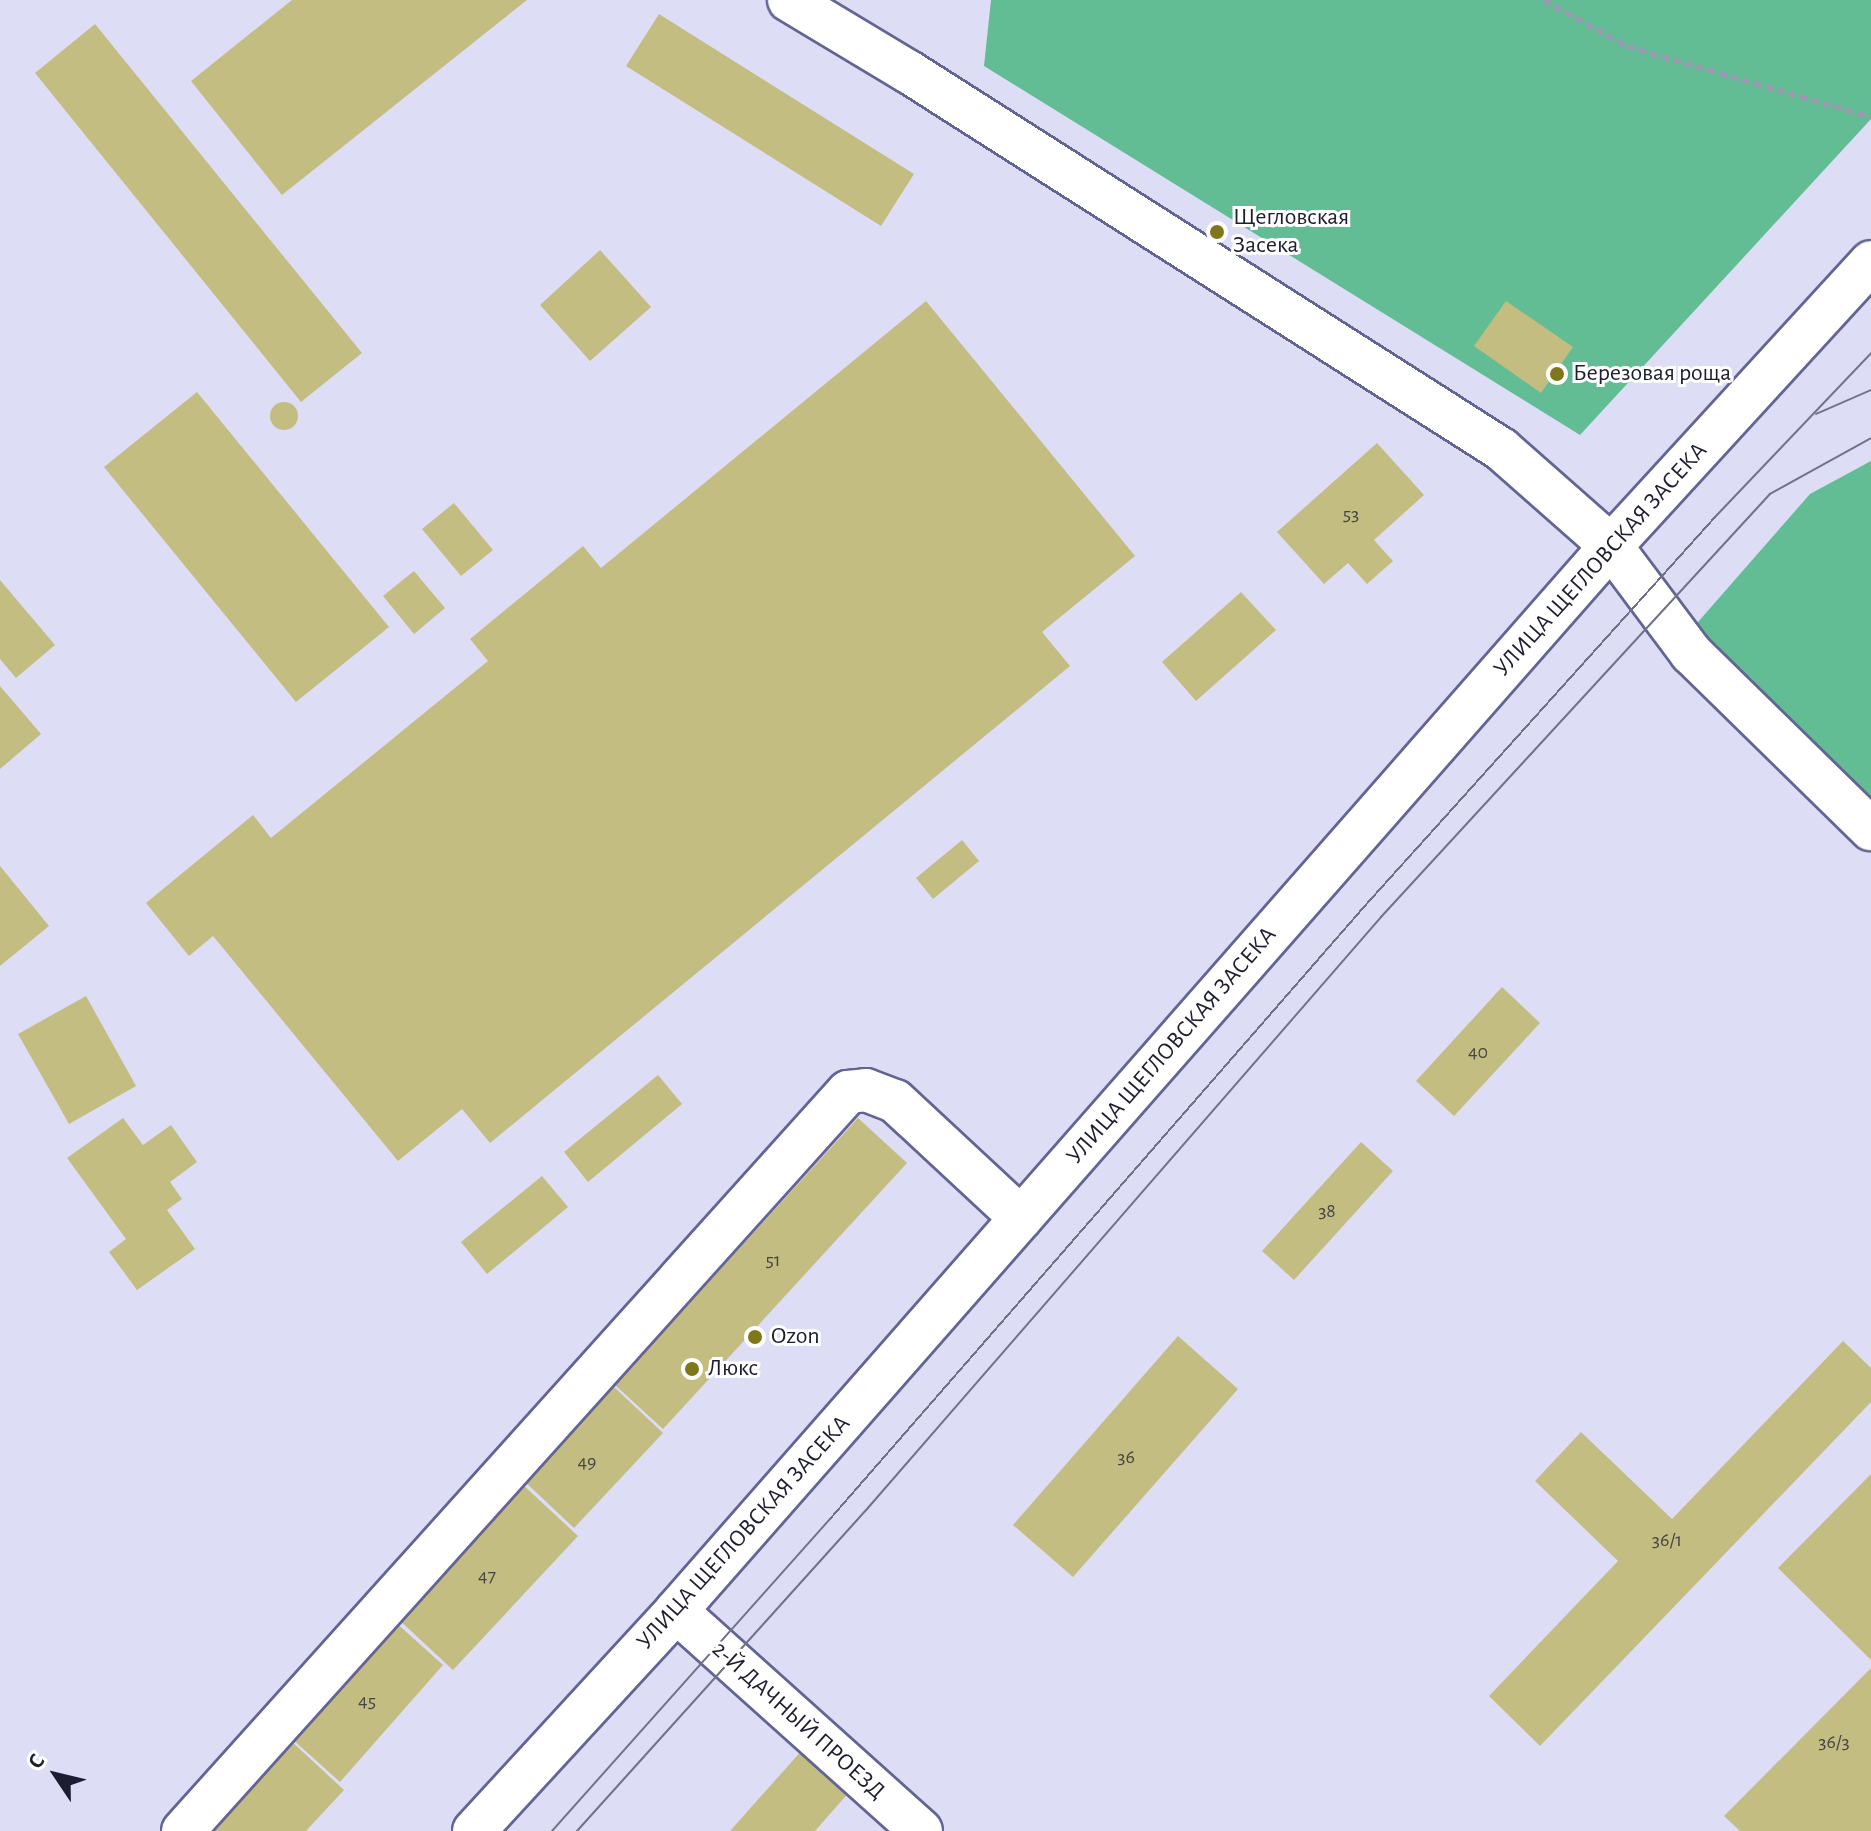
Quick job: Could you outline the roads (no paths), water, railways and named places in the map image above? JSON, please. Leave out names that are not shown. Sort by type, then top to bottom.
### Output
[{"type":"street","points":[[789,0],[909,72],[1501,449],[1611,546],[1691,653],[1871,829]]},
{"type":"street","name":"УЛИЦА ЩЕГЛОВСКАЯ ЗАСЕКА","points":[[474,1831],[676,1611],[1611,546],[1871,262]]},
{"type":"street","points":[[183,1831],[848,1092],[866,1090],[895,1101],[1021,1218]]},
{"type":"street","name":"2-Й ДАЧНЫЙ ПРОЕЗД","points":[[676,1611],[921,1831]]},
{"type":"tram line","points":[[552,1831],[830,1519],[1363,908],[1715,517],[1871,353]]},
{"type":"tram line","points":[[1816,414],[1871,390]]},
{"type":"tram line","points":[[577,1831],[867,1509],[1381,917],[1770,494],[1871,438]]},
{"type":"place","name":"Щегловская Засека","points":[[1217,232]]},
{"type":"place","name":"Березовая роща","points":[[1557,374]]},
{"type":"place","name":"Ozon","points":[[755,1337]]},
{"type":"place","name":"Люкс","points":[[692,1369]]}]
